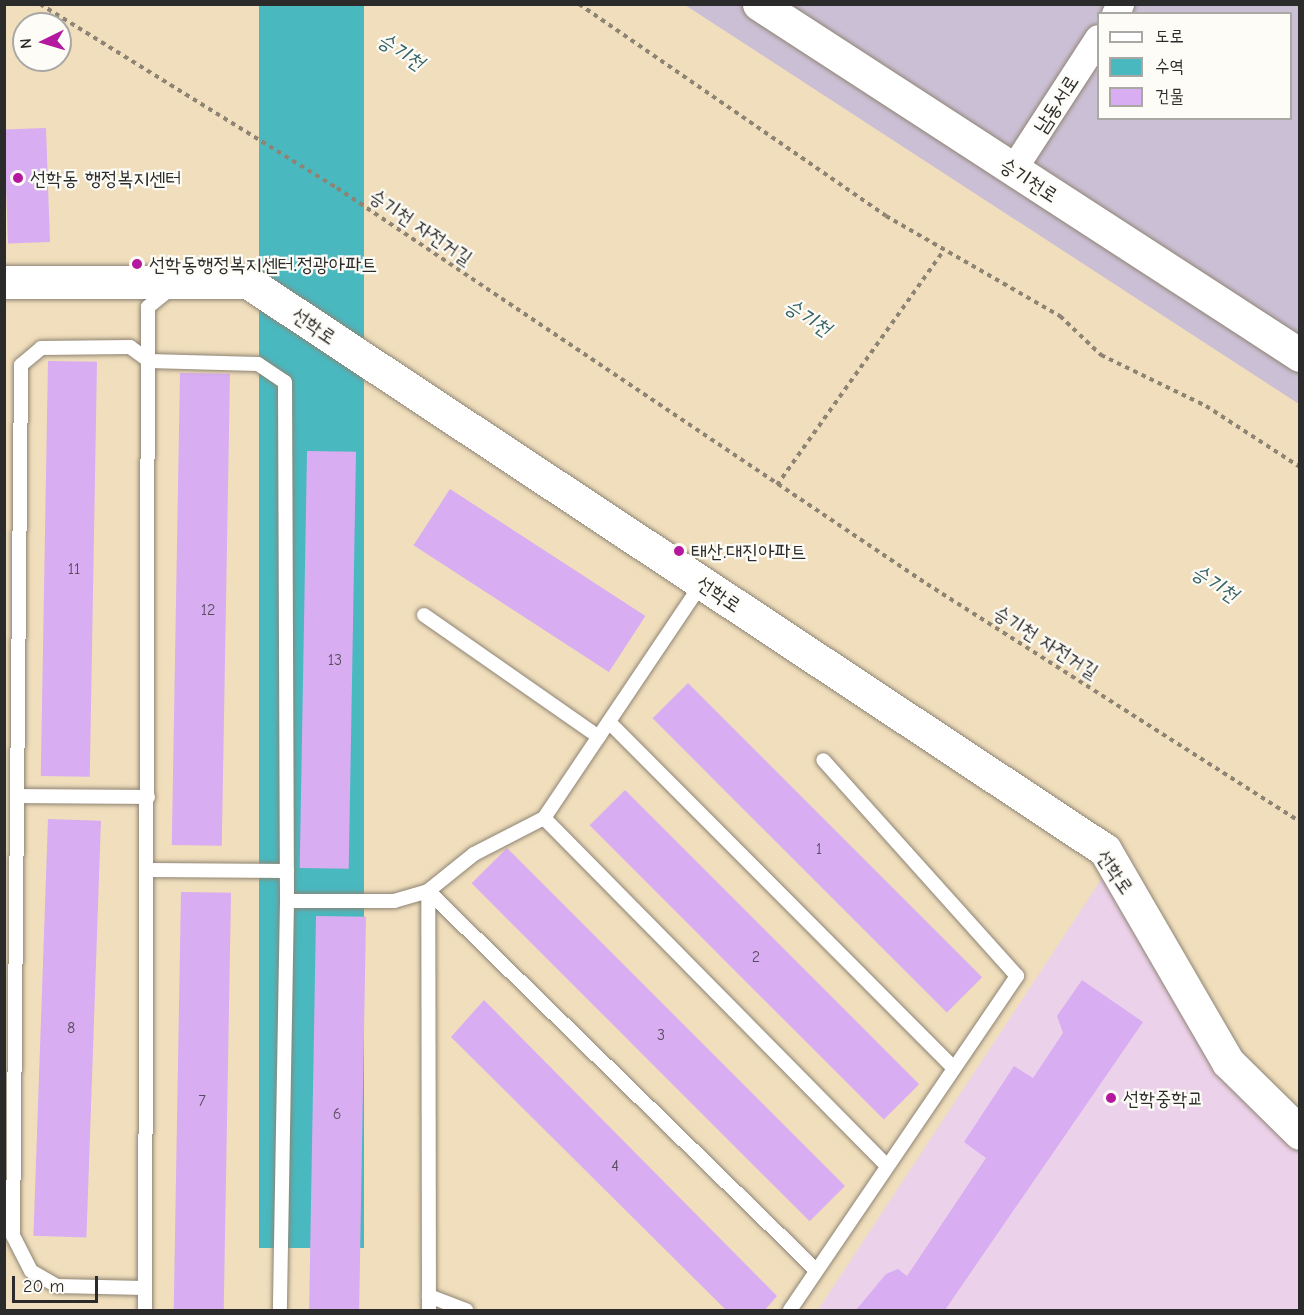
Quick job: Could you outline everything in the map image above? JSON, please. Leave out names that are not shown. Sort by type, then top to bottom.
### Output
[{"type":"street","name":"승기천로","points":[[759,4],[1299,355]]},
{"type":"street","name":"남동서로","points":[[1013,169],[1097,40]]},
{"type":"street","name":"선학로","points":[[4,282],[177,284],[248,282],[1104,850],[1228,1062],[1299,1133]]},
{"type":"lane","points":[[144,1309],[148,870],[148,307],[177,284]]},
{"type":"lane","points":[[144,1288],[57,1286],[31,1271],[13,1236],[21,364],[41,348],[130,347],[149,361],[258,364],[285,382],[287,901],[280,1311]]},
{"type":"lane","points":[[287,901],[394,901],[428,891],[474,854],[544,818],[702,584]]},
{"type":"lane","points":[[424,615],[599,737]]},
{"type":"lane","points":[[609,722],[953,1067]]},
{"type":"lane","points":[[790,1311],[885,1164],[1017,976],[822,760]]},
{"type":"lane","points":[[17,796],[148,797]]},
{"type":"lane","points":[[544,818],[885,1164]]},
{"type":"lane","points":[[148,870],[287,871]]},
{"type":"lane","points":[[428,891],[816,1270]]},
{"type":"lane","points":[[428,891],[429,1303],[466,1311]]},
{"type":"path","name":"승기천 자전거길","points":[[40,4],[337,188],[777,485],[1299,822]]},
{"type":"path","points":[[579,4],[944,250],[1060,316],[1101,355],[1206,405],[1299,467]]},
{"type":"path","points":[[777,485],[944,250]]},
{"type":"shaded area","points":[[685,5],[1299,5],[1299,404]]},
{"type":"shaded area","name":"선학중학교","points":[[1112,863],[1228,1062],[1299,1133],[1299,1310],[818,1310]]},
{"type":"water","points":[[259,5],[364,5],[364,1248],[259,1248]]},
{"type":"building","points":[[46,128],[50,242],[8,243],[4,129]]},
{"type":"building","points":[[48,361],[97,362],[90,777],[41,776]]},
{"type":"building","points":[[180,373],[230,374],[222,846],[172,845]]},
{"type":"building","points":[[307,451],[356,452],[349,869],[300,868]]},
{"type":"building","points":[[450,489],[645,616],[609,672],[414,545]]},
{"type":"building","points":[[688,683],[982,977],[947,1013],[653,718]]},
{"type":"building","points":[[625,790],[919,1084],[884,1120],[590,825]]},
{"type":"building","points":[[48,819],[101,821],[86,1238],[33,1236]]},
{"type":"building","points":[[507,848],[845,1186],[810,1221],[472,883]]},
{"type":"building","points":[[181,892],[231,893],[224,1310],[174,1310]]},
{"type":"building","points":[[316,916],[366,917],[359,1310],[309,1310]]},
{"type":"building","points":[[1082,980],[1143,1022],[945,1310],[856,1310],[886,1274],[898,1269],[907,1276],[986,1158],[964,1142],[1014,1066],[1033,1078],[1063,1033],[1057,1016]]},
{"type":"building","points":[[484,1000],[777,1296],[765,1310],[726,1310],[451,1037]]},
{"type":"place","name":"선학동 행정복지센터","points":[[18,178]]},
{"type":"place","name":"선학동행정복지센터.정광아파트","points":[[137,264]]},
{"type":"place","name":"태산.대진아파트","points":[[679,551]]},
{"type":"place","name":"선학중학교","points":[[1111,1098]]},
{"type":"water label","name":"승기천","points":[[401,51]]},
{"type":"water label","name":"승기천","points":[[808,317]]},
{"type":"water label","name":"승기천","points":[[1215,583]]}]
